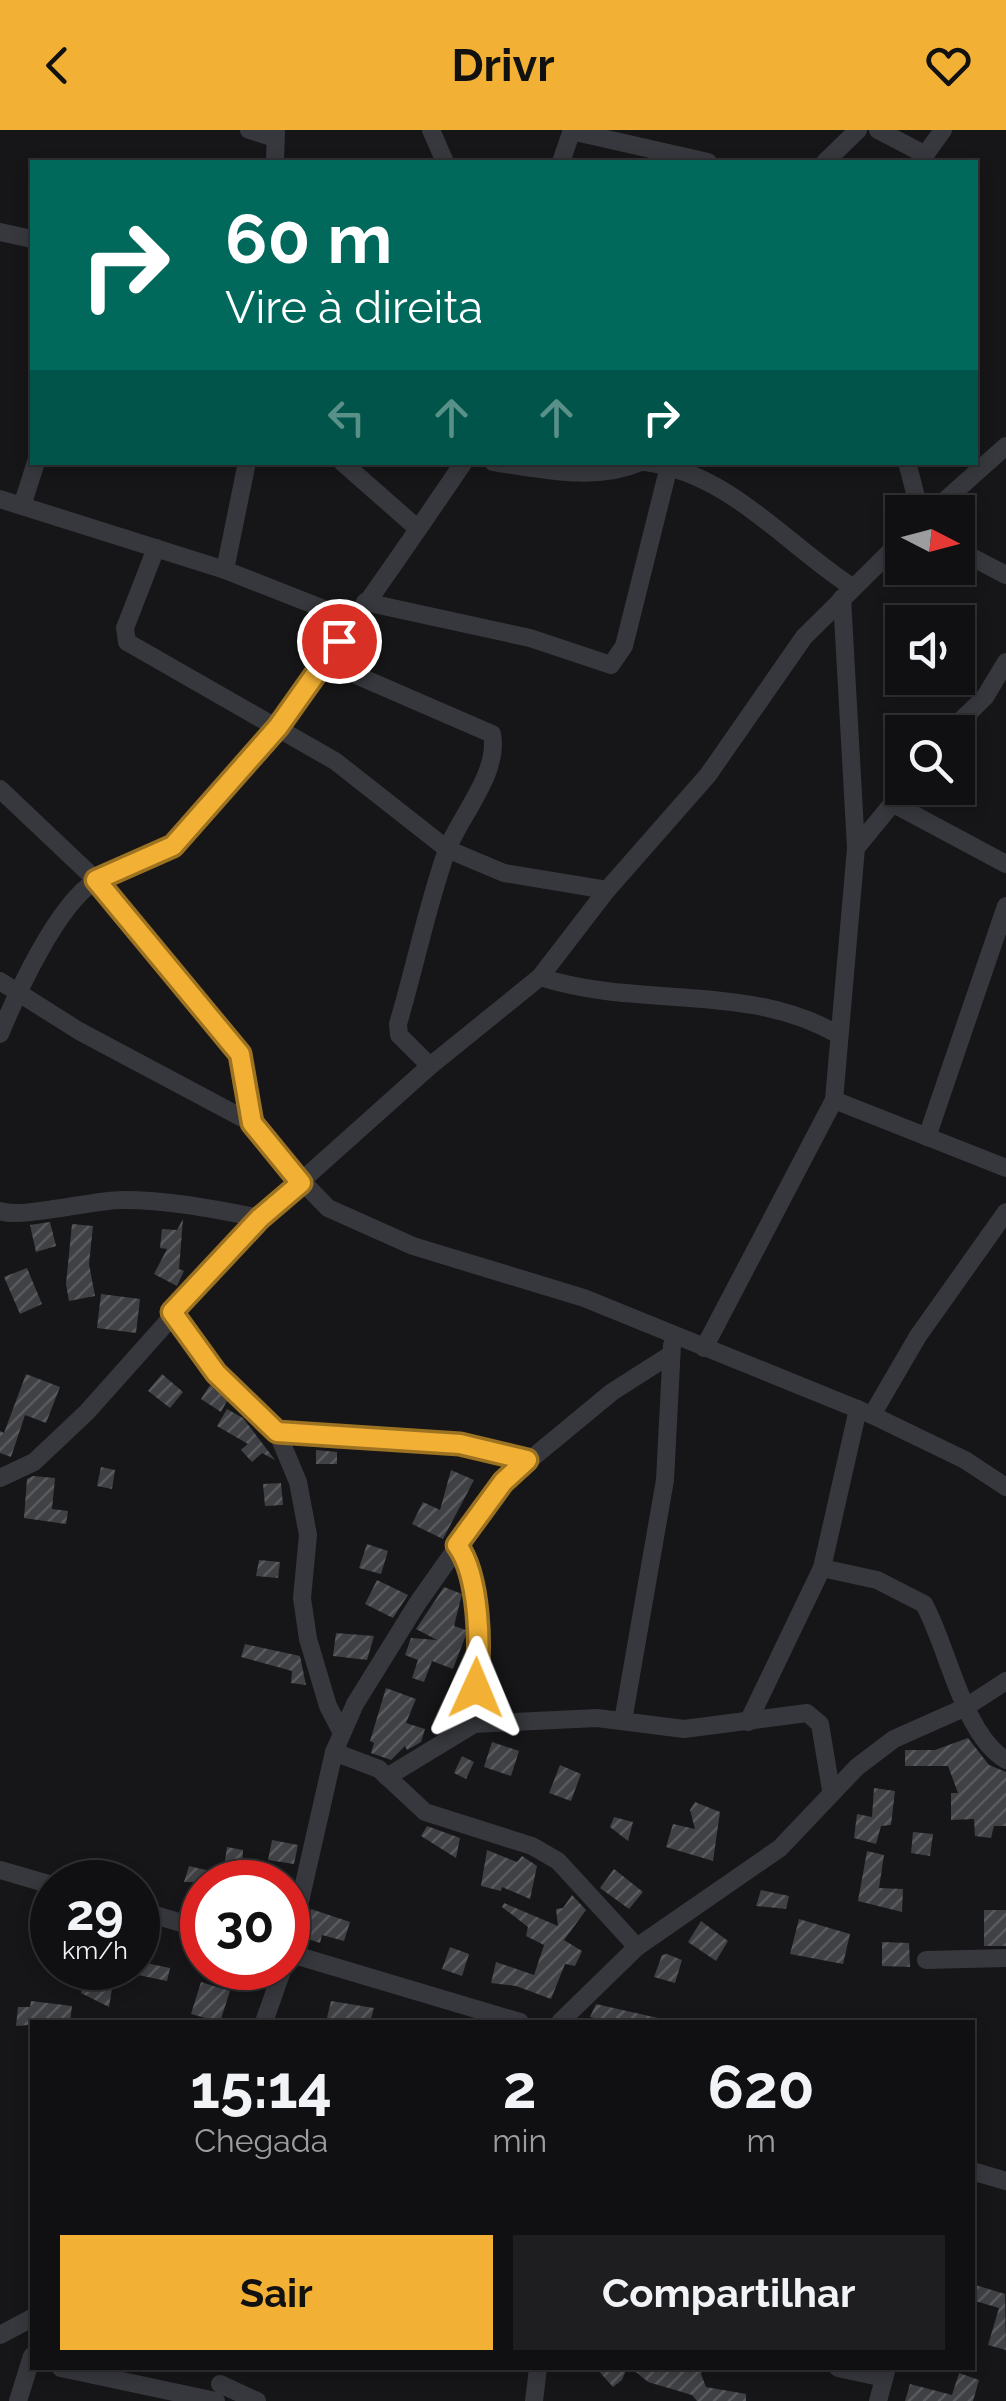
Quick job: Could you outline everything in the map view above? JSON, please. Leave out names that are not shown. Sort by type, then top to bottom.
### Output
[{"type":"street","points":[[249,130],[275,134],[275,160]]},
{"type":"street","points":[[430,130],[445,160]]},
{"type":"street","points":[[827,160],[858,130]]},
{"type":"street","points":[[878,130],[922,158],[944,130]]},
{"type":"street","points":[[562,160],[571,131],[699,160]]},
{"type":"street","points":[[0,232],[30,240]]},
{"type":"street","points":[[951,495],[1006,446]]},
{"type":"street","points":[[22,506],[35,465]]},
{"type":"street","points":[[225,570],[246,465]]},
{"type":"street","points":[[345,465],[417,528]]},
{"type":"street","points":[[0,1034],[17,994],[78,893],[96,880],[173,846],[278,727],[462,465]]},
{"type":"street","points":[[521,465],[594,473],[620,472],[636,465]]},
{"type":"street","points":[[662,465],[721,487],[762,516],[847,592],[856,848],[834,1100],[704,1348]]},
{"type":"street","points":[[908,465],[916,495]]},
{"type":"street","points":[[365,602],[530,638],[611,665],[624,646],[669,466]]},
{"type":"street","points":[[0,499],[225,570],[352,620]]},
{"type":"street","points":[[156,548],[125,628],[127,642],[335,761],[448,849],[504,873],[607,890]]},
{"type":"street","points":[[0,1478],[34,1462],[52,1446],[260,1218],[430,1066],[540,976],[607,890],[708,775],[804,637],[885,556]]},
{"type":"street","points":[[975,559],[1006,575]]},
{"type":"street","points":[[326,662],[492,734],[494,743],[477,792],[448,849],[397,1029],[430,1066]]},
{"type":"street","points":[[966,715],[984,697],[1006,662]]},
{"type":"street","points":[[0,789],[96,880],[240,1054],[252,1123]]},
{"type":"street","points":[[856,848],[891,805]]},
{"type":"street","points":[[894,805],[1006,864]]},
{"type":"street","points":[[927,1137],[1006,906]]},
{"type":"street","points":[[540,976],[589,992],[787,1009],[838,1034]]},
{"type":"street","points":[[0,982],[252,1123],[301,1183],[328,1208],[366,1227],[493,1272],[584,1298],[865,1412],[965,1460],[1006,1487]]},
{"type":"street","points":[[834,1100],[1006,1168]]},
{"type":"street","points":[[0,1211],[16,1213],[79,1202],[152,1201],[260,1218]]},
{"type":"street","points":[[748,1722],[822,1568],[865,1412],[918,1336],[999,1236],[1006,1212]]},
{"type":"street","points":[[172,1312],[216,1373],[277,1432],[306,1508],[302,1598],[308,1639],[328,1706],[342,1733]]},
{"type":"street","points":[[624,1721],[660,1516],[674,1335]]},
{"type":"street","points":[[309,1860],[334,1752],[355,1704],[457,1545],[503,1482],[527,1460],[612,1392],[670,1355]]},
{"type":"street","points":[[277,1432],[468,1444],[527,1460]]},
{"type":"street","points":[[457,1545],[472,1570],[480,1662],[474,1724]]},
{"type":"street","points":[[822,1568],[878,1580],[924,1604],[966,1707],[986,1742],[1006,1760]]},
{"type":"street","points":[[562,2020],[637,1948],[780,1848],[831,1790],[894,1740],[966,1707],[1006,1681]]},
{"type":"street","points":[[387,1777],[474,1724],[562,1718],[684,1729],[812,1714],[820,1724],[831,1790]]},
{"type":"street","points":[[334,1752],[361,1758],[425,1812],[532,1846],[558,1861],[637,1948]]},
{"type":"street","points":[[0,1870],[30,1879]]},
{"type":"street","points":[[926,1960],[1006,1958]]},
{"type":"street","points":[[310,1960],[479,2016],[506,2020]]},
{"type":"street","points":[[265,2020],[275,1990]]},
{"type":"street","points":[[975,2172],[1006,2181]]},
{"type":"street","points":[[3,2330],[30,2319]]},
{"type":"street","points":[[18,2401],[30,2363]]},
{"type":"street","points":[[76,2370],[219,2388],[257,2401]]},
{"type":"street","points":[[534,2401],[538,2370]]},
{"type":"street","points":[[857,2370],[885,2373],[878,2401]]},
{"type":"building","points":[[183,1219],[179,1269],[184,1271],[177,1286],[154,1274],[167,1249],[160,1248],[162,1229],[177,1230]]},
{"type":"building","points":[[50,1222],[56,1246],[36,1252],[30,1225]]},
{"type":"building","points":[[72,1224],[93,1226],[89,1264],[95,1296],[69,1301],[66,1284]]},
{"type":"building","points":[[27,1268],[42,1304],[20,1314],[4,1277]]},
{"type":"building","points":[[101,1294],[140,1299],[136,1333],[97,1328]]},
{"type":"building","points":[[26,1374],[60,1387],[46,1423],[25,1415],[11,1457],[0,1453],[0,1431],[4,1433]]},
{"type":"building","points":[[162,1374],[183,1392],[170,1408],[148,1391]]},
{"type":"building","points":[[210,1385],[227,1401],[221,1412],[201,1399]]},
{"type":"building","points":[[227,1409],[243,1418],[275,1460],[262,1453],[252,1462],[241,1450],[248,1444],[217,1426]]},
{"type":"building","points":[[316,1450],[337,1452],[337,1464],[316,1464]]},
{"type":"building","points":[[101,1467],[115,1470],[112,1489],[97,1486]]},
{"type":"building","points":[[451,1470],[474,1480],[443,1539],[412,1524],[423,1502],[440,1510]]},
{"type":"building","points":[[55,1478],[52,1509],[68,1511],[66,1524],[24,1518],[27,1479]]},
{"type":"building","points":[[281,1483],[283,1505],[265,1506],[263,1484]]},
{"type":"building","points":[[367,1544],[388,1551],[381,1574],[359,1568]]},
{"type":"building","points":[[259,1560],[280,1562],[278,1578],[256,1576]]},
{"type":"building","points":[[377,1580],[408,1595],[393,1618],[365,1604]]},
{"type":"building","points":[[444,1587],[462,1594],[454,1626],[466,1630],[466,1635],[453,1669],[432,1661],[424,1682],[412,1678],[418,1660],[405,1655],[411,1638],[437,1640],[416,1629]]},
{"type":"building","points":[[336,1633],[374,1636],[367,1660],[333,1656]]},
{"type":"building","points":[[245,1644],[300,1656],[306,1685],[291,1683],[292,1671],[241,1657]]},
{"type":"building","points":[[386,1688],[416,1699],[406,1723],[425,1729],[421,1742],[407,1750],[405,1746],[391,1760],[371,1753],[374,1743],[370,1741]]},
{"type":"building","points":[[968,1738],[989,1765],[1006,1772],[1006,1826],[994,1826],[991,1838],[975,1836],[974,1819],[951,1820],[951,1793],[958,1793],[948,1766],[905,1766],[905,1750],[935,1750]]},
{"type":"building","points":[[492,1742],[519,1751],[511,1776],[484,1767]]},
{"type":"building","points":[[462,1756],[474,1762],[466,1779],[454,1773]]},
{"type":"building","points":[[560,1765],[581,1774],[571,1801],[549,1793]]},
{"type":"building","points":[[874,1788],[895,1791],[891,1825],[881,1826],[876,1844],[854,1838],[857,1814],[872,1817]]},
{"type":"building","points":[[695,1802],[720,1812],[713,1861],[666,1847],[673,1824],[695,1829],[690,1810]]},
{"type":"building","points":[[614,1817],[633,1822],[628,1841],[610,1827]]},
{"type":"building","points":[[427,1826],[460,1838],[456,1858],[421,1836]]},
{"type":"building","points":[[913,1832],[933,1834],[930,1856],[911,1853]]},
{"type":"building","points":[[272,1840],[298,1845],[295,1860],[268,1860]]},
{"type":"building","points":[[227,1847],[243,1850],[242,1860],[225,1860]]},
{"type":"building","points":[[487,1850],[517,1862],[522,1856],[537,1866],[530,1899],[502,1887],[501,1891],[481,1886]]},
{"type":"building","points":[[867,1851],[884,1855],[879,1888],[903,1889],[902,1912],[858,1901]]},
{"type":"building","points":[[614,1869],[643,1892],[629,1909],[600,1888]]},
{"type":"building","points":[[761,1890],[789,1896],[786,1909],[756,1906]]},
{"type":"building","points":[[572,1895],[586,1910],[564,1940],[582,1951],[575,1966],[565,1964],[551,1999],[516,1986],[491,1983],[496,1962],[534,1975],[544,1945],[526,1936],[528,1927],[502,1907],[504,1903],[558,1926],[556,1909],[563,1908]]},
{"type":"building","points":[[311,1909],[350,1922],[344,1941],[322,1935],[320,1943],[310,1940]]},
{"type":"building","points":[[984,1910],[1006,1910],[1006,1946],[984,1946]]},
{"type":"building","points":[[799,1919],[850,1934],[843,1964],[790,1954]]},
{"type":"building","points":[[701,1921],[728,1941],[716,1961],[688,1942]]},
{"type":"building","points":[[882,1942],[909,1943],[910,1967],[882,1966]]},
{"type":"building","points":[[450,1947],[469,1954],[462,1976],[442,1969]]},
{"type":"building","points":[[662,1955],[682,1960],[675,1983],[654,1977]]},
{"type":"building","points":[[160,1966],[170,1968],[167,1981],[160,1980]]},
{"type":"building","points":[[112,1990],[109,2007],[81,1993]]},
{"type":"building","points":[[198,1990],[230,1991],[221,2020],[191,2014]]},
{"type":"building","points":[[31,2001],[72,2006],[70,2020],[30,2020],[30,2025],[16,2026],[18,2007],[30,2007]]},
{"type":"building","points":[[331,2001],[374,2008],[371,2020],[326,2020]]},
{"type":"building","points":[[596,2004],[658,2018],[603,2020],[590,2017]]},
{"type":"building","points":[[975,2285],[1005,2294],[1006,2350],[988,2345],[999,2308],[975,2301]]},
{"type":"building","points":[[598,2370],[626,2370],[613,2387]]},
{"type":"building","points":[[633,2370],[703,2370],[706,2387],[746,2394],[746,2401],[697,2401],[692,2395],[648,2382]]},
{"type":"building","points":[[959,2373],[979,2380],[973,2401],[905,2401],[910,2384],[952,2395]]},
{"type":"route","points":[[339,641],[278,727],[173,846],[160,856],[96,880],[240,1054],[252,1123],[301,1183],[260,1218],[172,1312],[200,1354],[277,1432],[484,1446],[527,1460],[503,1482],[457,1545],[472,1570],[480,1662],[476,1688]]}]
